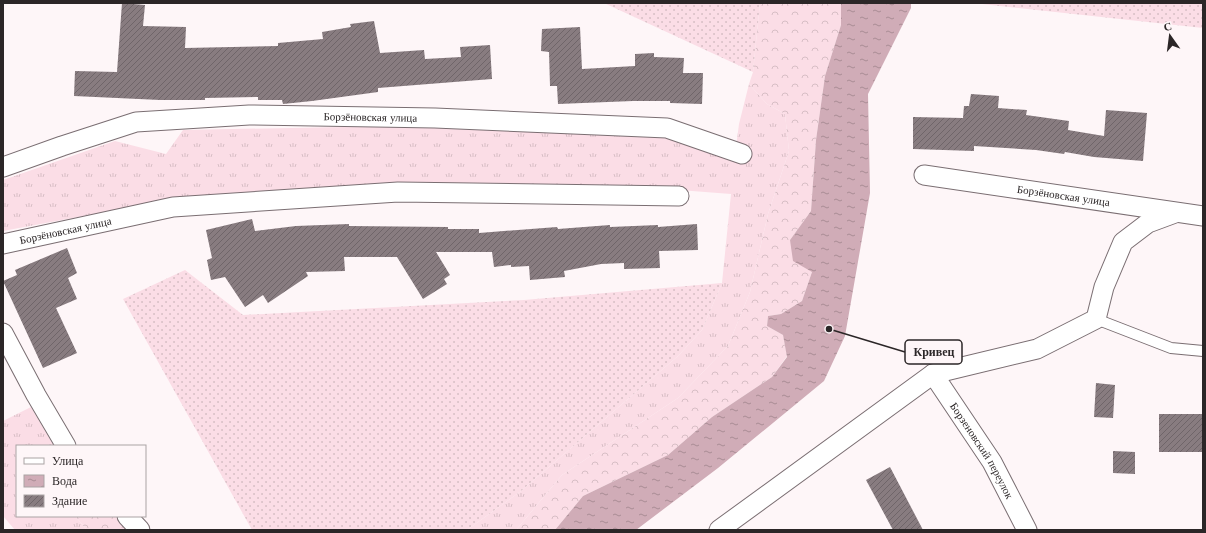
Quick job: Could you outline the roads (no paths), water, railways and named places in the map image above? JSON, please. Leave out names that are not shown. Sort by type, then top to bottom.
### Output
[{"type":"street","name":"Борзёновская улица","points":[[3,167],[136,122],[249,115],[435,118],[667,128],[742,154]]},
{"type":"street","name":"Борзёновская улица","points":[[924,175],[1203,216]]},
{"type":"street","name":"Борзёновская улица","points":[[3,244],[173,207],[398,192],[679,196]]},
{"type":"street","points":[[719,530],[933,374],[1037,349],[1096,319],[1104,288],[1123,242],[1148,224],[1175,213]]},
{"type":"street","points":[[3,333],[36,395],[65,445]]},
{"type":"street","name":"Борзеновский переулок","points":[[933,374],[992,462],[1027,530]]},
{"type":"street","points":[[128,517],[140,530]]},
{"type":"lane","points":[[1096,319],[1170,348],[1203,351]]},
{"type":"water","points":[[841,3],[911,3],[911,8],[868,94],[870,193],[845,336],[824,381],[718,468],[636,530],[555,530],[583,496],[668,455],[712,417],[772,377],[787,357],[783,335],[767,326],[768,316],[781,314],[802,301],[812,272],[793,261],[790,240],[811,211],[816,140],[825,76],[841,25]]},
{"type":"place","name":"Кривец","points":[[829,329]]}]
